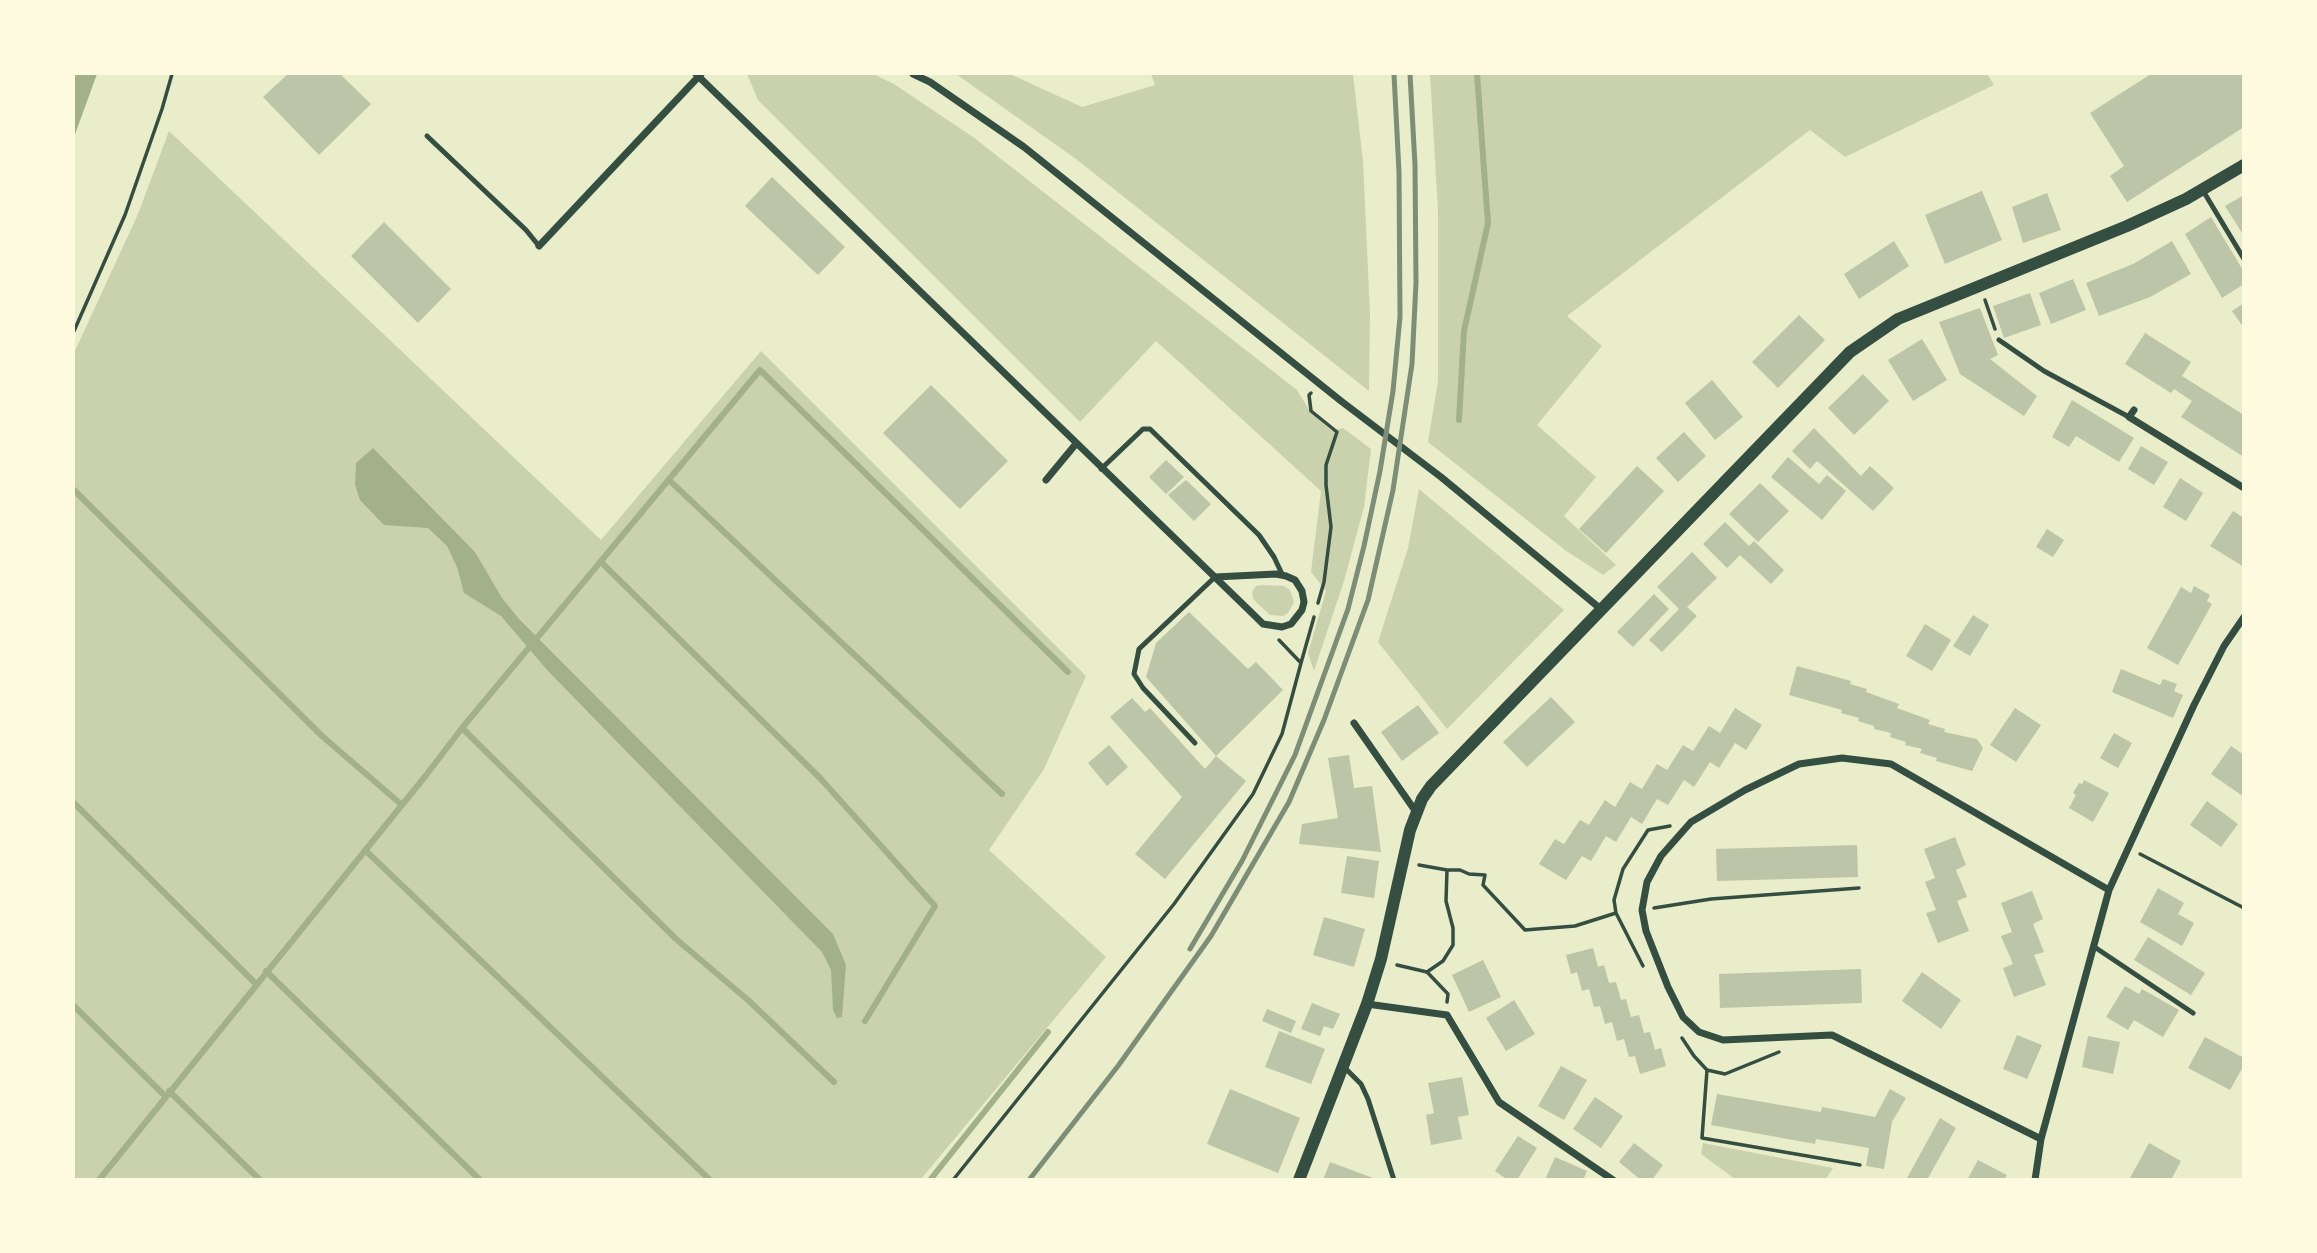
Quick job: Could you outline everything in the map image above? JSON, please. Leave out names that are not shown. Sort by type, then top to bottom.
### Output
[{"type":"street","points":[[539,246],[699,74],[1075,444],[1264,624],[1276,628],[1291,624],[1298,617],[1304,602],[1300,586],[1282,574],[1215,577]]},
{"type":"street","points":[[913,74],[930,82],[1024,147],[1341,401],[1441,477],[1602,610]]},
{"type":"street","points":[[1299,1180],[1367,1003],[1381,960],[1416,812],[1431,786],[1850,352],[1898,319],[2127,226],[2202,189],[2244,164]]},
{"type":"street","points":[[2131,413],[2244,488]]},
{"type":"street","points":[[1045,480],[1075,444]]},
{"type":"street","points":[[2035,1180],[2041,1139],[2109,890],[2194,705],[2224,646],[2244,617]]},
{"type":"street","points":[[1354,723],[1416,812]]},
{"type":"street","points":[[2041,1139],[1832,1035],[1723,1040],[1699,1032],[1684,1017],[1668,987],[1646,931],[1642,910],[1647,882],[1661,856],[1691,822],[1745,790],[1799,764],[1842,758],[1891,764],[2109,890]]},
{"type":"street","points":[[1367,1003],[1447,1015],[1499,1102],[1613,1180]]},
{"type":"lane","points":[[427,136],[526,230],[539,246]]},
{"type":"lane","points":[[2202,189],[2244,259]]},
{"type":"lane","points":[[1999,340],[2044,370],[2131,413]]},
{"type":"lane","points":[[1101,469],[1143,429],[1150,429],[1259,535],[1274,556],[1282,574]]},
{"type":"lane","points":[[1195,743],[1143,688],[1134,674],[1139,649],[1215,577]]},
{"type":"lane","points":[[2094,946],[2193,1013]]},
{"type":"lane","points":[[1343,1066],[1361,1084],[1368,1099],[1394,1180]]},
{"type":"path","points":[[74,331],[125,215],[172,74]]},
{"type":"path","points":[[1980,285],[1999,340]]},
{"type":"path","points":[[953,1180],[1174,904],[1253,794],[1282,734],[1324,582],[1331,527],[1326,465],[1337,432],[1311,411]]},
{"type":"path","points":[[1276,628],[1278,639],[1301,663]]},
{"type":"path","points":[[1616,913],[1614,900],[1623,869],[1648,830],[1691,822]]},
{"type":"path","points":[[2129,848],[2244,908]]},
{"type":"path","points":[[1403,862],[1485,875],[1483,885],[1525,930],[1584,923]]},
{"type":"path","points":[[1427,972],[1443,961],[1453,946],[1453,928],[1446,901],[1447,870]]},
{"type":"path","points":[[1642,910],[1712,899],[1859,888]]},
{"type":"path","points":[[1381,960],[1427,972],[1448,994],[1447,1015]]},
{"type":"path","points":[[1707,1070],[1702,1138],[1860,1165]]},
{"type":"shaded area","points":[[74,74],[97,74],[74,137]]},
{"type":"shaded area","points":[[747,74],[873,74],[894,84],[973,137],[1297,390],[1311,413],[1332,431],[1343,428],[1371,449],[1364,507],[1344,581],[1314,671],[1308,653],[1326,591],[1311,572],[1321,491],[1156,341],[1080,422],[758,100]]},
{"type":"shaded area","points":[[956,74],[1010,74],[1082,107],[1155,85],[1151,74],[1353,74],[1363,161],[1370,314],[1369,391],[1076,159]]},
{"type":"shaded area","points":[[1430,74],[1987,74],[1994,85],[1845,157],[1810,130],[1567,316],[1602,346],[1537,425],[1596,477],[1564,516],[1616,565],[1603,575],[1565,550],[1428,442],[1438,381],[1438,211]]},
{"type":"shaded area","points":[[169,131],[601,540],[761,351],[1086,676],[1044,769],[989,850],[1106,957],[921,1179],[74,1180],[74,353],[138,214]]},
{"type":"shaded area","points":[[373,448],[475,552],[502,598],[519,619],[833,934],[846,965],[842,1017],[837,1018],[833,1010],[831,970],[822,952],[548,671],[501,616],[464,593],[457,567],[447,546],[428,528],[384,525],[360,500],[355,485],[356,463]]},
{"type":"shaded area","points":[[1419,489],[1564,610],[1447,729],[1378,642],[1408,548]]},
{"type":"shaded area","points":[[1256,586],[1284,586],[1290,590],[1294,602],[1288,613],[1283,616],[1270,615],[1256,602],[1252,592]]},
{"type":"shaded area","points":[[1703,1143],[1833,1168],[1826,1179],[1735,1179],[1701,1154]]},
{"type":"building","points":[[288,74],[340,74],[371,104],[319,155],[263,97]]},
{"type":"building","points":[[2151,74],[2244,74],[2244,127],[2127,202],[2110,176],[2124,166],[2090,113]]},
{"type":"building","points":[[772,177],[845,247],[818,275],[745,206]]},
{"type":"building","points":[[1982,191],[2002,240],[1945,264],[1925,215]]},
{"type":"building","points":[[2047,193],[2061,230],[2023,243],[2012,207]]},
{"type":"building","points":[[2244,195],[2244,236],[2225,206]]},
{"type":"building","points":[[2211,217],[2244,272],[2244,284],[2222,298],[2185,234]]},
{"type":"building","points":[[384,222],[451,289],[418,323],[351,256]]},
{"type":"building","points":[[1894,241],[1909,266],[1859,299],[1844,274]]},
{"type":"building","points":[[2172,241],[2191,274],[2150,297],[2099,316],[2086,283],[2133,264]]},
{"type":"building","points":[[2073,279],[2086,310],[2051,324],[2039,293]]},
{"type":"building","points":[[2030,293],[2041,325],[2004,338],[1993,306]]},
{"type":"building","points":[[2244,303],[2244,328],[2232,311]]},
{"type":"building","points":[[1980,308],[1998,355],[1990,359],[2037,396],[2024,416],[1960,374],[1939,322]]},
{"type":"building","points":[[1799,315],[1825,340],[1778,388],[1752,362]]},
{"type":"building","points":[[2145,333],[2191,362],[2182,376],[2244,415],[2244,457],[2181,417],[2192,401],[2174,389],[2171,393],[2125,364]]},
{"type":"building","points":[[1922,339],[1947,380],[1913,401],[1888,360]]},
{"type":"building","points":[[1863,374],[1889,401],[1854,435],[1828,408]]},
{"type":"building","points":[[1712,380],[1743,417],[1715,440],[1685,403]]},
{"type":"building","points":[[931,385],[1008,461],[960,509],[883,433]]},
{"type":"building","points":[[2072,400],[2134,438],[2119,462],[2076,436],[2069,447],[2052,437]]},
{"type":"building","points":[[1814,428],[1861,476],[1870,466],[1894,488],[1873,511],[1817,461],[1810,469],[1792,451]]},
{"type":"building","points":[[1684,432],[1706,456],[1678,482],[1656,458]]},
{"type":"building","points":[[2141,446],[2168,462],[2154,485],[2128,469]]},
{"type":"building","points":[[1788,457],[1819,484],[1827,475],[1846,491],[1822,520],[1771,477]]},
{"type":"building","points":[[1166,460],[1184,477],[1166,494],[1149,477]]},
{"type":"building","points":[[1637,466],[1664,491],[1606,553],[1579,529]]},
{"type":"building","points":[[2180,478],[2203,493],[2186,521],[2163,507]]},
{"type":"building","points":[[1186,480],[1211,504],[1194,521],[1168,495]]},
{"type":"building","points":[[1760,483],[1789,511],[1758,542],[1729,514]]},
{"type":"building","points":[[2233,511],[2244,518],[2244,567],[2210,546]]},
{"type":"building","points":[[1725,522],[1749,546],[1754,541],[1784,570],[1771,584],[1740,555],[1727,568],[1703,544]]},
{"type":"building","points":[[2047,529],[2064,540],[2053,557],[2036,547]]},
{"type":"building","points":[[1692,552],[1717,578],[1687,607],[1697,616],[1662,652],[1649,640],[1679,609],[1657,587]]},
{"type":"building","points":[[2194,586],[2210,595],[2207,601],[2212,604],[2178,665],[2147,648],[2181,587],[2191,593]]},
{"type":"building","points":[[1654,594],[1669,609],[1633,647],[1617,632]]},
{"type":"building","points":[[1189,612],[1248,669],[1256,662],[1283,690],[1216,756],[1146,677],[1156,643]]},
{"type":"building","points":[[1973,615],[1989,625],[1970,656],[1953,646]]},
{"type":"building","points":[[1925,624],[1951,640],[1932,671],[1906,656]]},
{"type":"building","points":[[1797,666],[1851,681],[1850,684],[1867,689],[1866,692],[1899,704],[1897,708],[1930,720],[1928,724],[1945,729],[1944,732],[1977,739],[1983,748],[1972,771],[1936,761],[1937,758],[1920,753],[1922,749],[1905,745],[1906,742],[1890,737],[1891,733],[1874,729],[1874,726],[1858,721],[1859,718],[1841,713],[1842,710],[1789,695]]},
{"type":"building","points":[[2121,669],[2160,685],[2163,679],[2177,684],[2174,691],[2183,695],[2173,718],[2112,692]]},
{"type":"building","points":[[1551,697],[1575,722],[1527,767],[1503,742]]},
{"type":"building","points":[[1132,698],[1145,712],[1150,708],[1205,769],[1216,756],[1246,781],[1165,879],[1135,854],[1182,797],[1110,717]]},
{"type":"building","points":[[1418,705],[1439,733],[1402,761],[1381,732]]},
{"type":"building","points":[[1735,708],[1762,725],[1746,750],[1735,743],[1719,768],[1710,762],[1694,787],[1684,780],[1668,805],[1657,799],[1642,824],[1631,817],[1616,842],[1606,836],[1591,861],[1582,856],[1566,880],[1539,864],[1555,839],[1564,844],[1580,820],[1589,825],[1605,800],[1615,807],[1630,782],[1642,789],[1657,764],[1667,770],[1683,745],[1693,751],[1709,726],[1720,733]]},
{"type":"building","points":[[2015,708],[2041,725],[2016,762],[1990,745]]},
{"type":"building","points":[[2114,733],[2132,743],[2118,768],[2100,758]]},
{"type":"building","points":[[1109,745],[1128,767],[1107,786],[1088,763]]},
{"type":"building","points":[[2231,746],[2244,755],[2244,797],[2211,774]]},
{"type":"building","points":[[1349,755],[1354,788],[1372,786],[1381,852],[1299,844],[1302,824],[1338,818],[1328,758]]},
{"type":"building","points":[[2084,780],[2109,793],[2093,822],[2069,808],[2076,795],[2073,793]]},
{"type":"building","points":[[2207,801],[2238,824],[2221,847],[2190,825]]},
{"type":"building","points":[[1955,837],[1966,865],[1956,870],[1967,897],[1957,901],[1969,931],[1938,943],[1926,913],[1936,910],[1925,882],[1935,878],[1924,849]]},
{"type":"building","points":[[1857,845],[1858,877],[1717,881],[1716,849]]},
{"type":"building","points":[[1347,856],[1379,861],[1374,898],[1341,893]]},
{"type":"building","points":[[2158,888],[2184,903],[2178,914],[2194,923],[2182,946],[2140,922]]},
{"type":"building","points":[[2032,891],[2043,919],[2033,924],[2044,952],[2034,955],[2046,985],[2014,997],[2003,968],[2013,964],[2001,936],[2012,932],[2001,903]]},
{"type":"building","points":[[1324,917],[1365,929],[1354,967],[1313,955]]},
{"type":"building","points":[[2148,937],[2205,973],[2191,995],[2134,960]]},
{"type":"building","points":[[1593,948],[1598,967],[1604,965],[1609,983],[1616,982],[1621,1000],[1626,999],[1631,1017],[1639,1015],[1644,1033],[1650,1032],[1655,1050],[1661,1048],[1666,1066],[1640,1074],[1635,1056],[1629,1057],[1624,1039],[1617,1041],[1612,1022],[1605,1024],[1600,1006],[1594,1007],[1589,989],[1582,991],[1577,972],[1571,974],[1566,955]]},
{"type":"building","points":[[1483,960],[1501,997],[1469,1012],[1452,975]]},
{"type":"building","points":[[1861,969],[1862,1003],[1720,1008],[1719,974]]},
{"type":"building","points":[[1922,972],[1961,1000],[1941,1029],[1902,1001]]},
{"type":"building","points":[[2125,986],[2139,994],[2142,989],[2179,1010],[2163,1037],[2134,1020],[2128,1030],[2106,1017]]},
{"type":"building","points":[[1514,1000],[1535,1034],[1506,1051],[1486,1018]]},
{"type":"building","points":[[1312,1003],[1340,1014],[1333,1029],[1324,1026],[1320,1036],[1301,1029]]},
{"type":"building","points":[[1267,1009],[1296,1021],[1291,1033],[1262,1021]]},
{"type":"building","points":[[1279,1031],[1325,1049],[1311,1084],[1265,1067]]},
{"type":"building","points":[[2017,1035],[2042,1045],[2027,1079],[2003,1069]]},
{"type":"building","points":[[2088,1036],[2120,1042],[2113,1074],[2082,1067]]},
{"type":"building","points":[[2205,1037],[2244,1058],[2244,1065],[2230,1090],[2188,1068]]},
{"type":"building","points":[[1561,1066],[1587,1080],[1564,1120],[1538,1106]]},
{"type":"building","points":[[1462,1077],[1469,1115],[1458,1117],[1462,1139],[1431,1145],[1426,1115],[1434,1113],[1428,1083]]},
{"type":"building","points":[[1230,1089],[1300,1118],[1278,1173],[1207,1144]]},
{"type":"building","points":[[1890,1089],[1906,1098],[1892,1122],[1884,1169],[1866,1166],[1869,1148],[1816,1139],[1815,1144],[1711,1125],[1717,1094],[1821,1112],[1822,1107],[1875,1117]]},
{"type":"building","points":[[1595,1097],[1623,1116],[1601,1148],[1573,1129]]},
{"type":"building","points":[[1940,1118],[1956,1128],[1927,1180],[1906,1180]]},
{"type":"building","points":[[1518,1136],[1537,1148],[1517,1180],[1508,1180],[1495,1171]]},
{"type":"building","points":[[1634,1143],[1663,1165],[1652,1180],[1641,1180],[1619,1162]]},
{"type":"building","points":[[2149,1143],[2181,1161],[2171,1180],[2129,1180]]},
{"type":"building","points":[[1555,1157],[1587,1171],[1583,1180],[1545,1180]]},
{"type":"building","points":[[1978,1160],[2007,1175],[2004,1180],[1967,1180]]},
{"type":"building","points":[[1330,1162],[1376,1179],[1376,1180],[1323,1180]]},
{"type":"waterway","points":[[1459,420],[1464,331],[1488,223],[1477,74]]},
{"type":"waterway","points":[[99,1180],[462,728],[760,370],[1068,672]]},
{"type":"waterway","points":[[669,480],[1002,794]]},
{"type":"waterway","points":[[74,490],[322,736],[402,805]]},
{"type":"waterway","points":[[601,562],[820,778],[935,906],[865,1021]]},
{"type":"waterway","points":[[462,728],[676,939],[748,1000],[834,1082]]},
{"type":"waterway","points":[[74,803],[256,984]]},
{"type":"waterway","points":[[365,850],[710,1180]]},
{"type":"waterway","points":[[266,971],[480,1180]]},
{"type":"waterway","points":[[74,1006],[165,1096]]},
{"type":"waterway","points":[[930,1180],[1048,1032]]},
{"type":"waterway","points":[[169,1091],[260,1180]]},
{"type":"railway","points":[[1190,949],[1242,861],[1295,755],[1348,609],[1364,546],[1393,391],[1400,317],[1399,172],[1394,74]]},
{"type":"railway","points":[[1029,1180],[1118,1066],[1211,936],[1289,802],[1324,720],[1368,600],[1393,490],[1412,364],[1416,283],[1415,165],[1410,74]]}]
